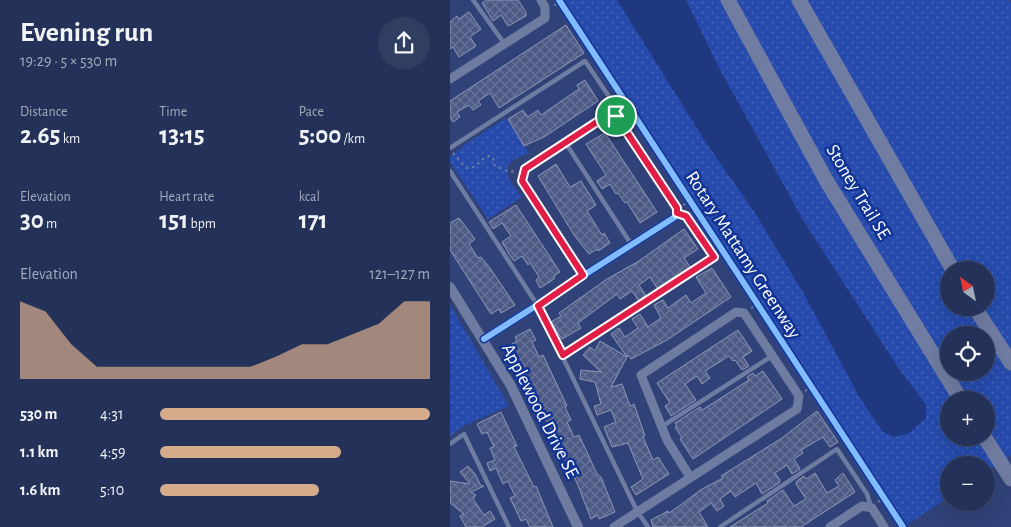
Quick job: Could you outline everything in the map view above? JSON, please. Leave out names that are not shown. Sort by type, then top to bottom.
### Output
[{"type":"highway","name":"Stoney Trail SE","points":[[728,0],[826,180],[955,391]]},
{"type":"highway","points":[[799,0],[949,261]]},
{"type":"highway","points":[[981,316],[1011,363]]},
{"type":"highway","points":[[990,446],[1011,479]]},
{"type":"street","points":[[452,75],[505,44],[544,18],[545,7],[541,0]]},
{"type":"street","points":[[484,339],[675,217],[677,208],[616,116],[606,116],[525,169],[522,181],[583,275]]},
{"type":"street","name":"Applewood Drive SE","points":[[450,287],[484,339],[511,386],[578,527]]},
{"type":"street","points":[[614,527],[797,409],[799,396],[744,313],[736,312],[641,375],[661,427],[690,477]]},
{"type":"street","points":[[830,527],[862,506],[872,508],[884,527]]},
{"type":"lane","points":[[473,0],[505,44]]},
{"type":"lane","points":[[450,148],[585,61],[614,104],[616,116]]},
{"type":"lane","points":[[565,142],[631,244]]},
{"type":"lane","points":[[450,171],[538,306],[637,511],[648,527]]},
{"type":"lane","points":[[563,355],[714,257],[686,216],[677,213]]},
{"type":"lane","points":[[661,427],[772,356]]},
{"type":"lane","points":[[450,444],[464,434],[509,527]]},
{"type":"lane","points":[[720,527],[838,449],[867,494],[872,508]]},
{"type":"path","points":[[559,0],[566,11]]},
{"type":"path","points":[[622,97],[632,113]]},
{"type":"path","points":[[450,148],[461,165],[466,168],[475,168],[481,160],[489,156],[493,157],[494,165],[509,172],[525,169]]},
{"type":"path","points":[[806,379],[817,395]]},
{"type":"path","points":[[879,490],[889,505]]},
{"type":"shaded area","points":[[553,0],[1009,0],[1011,3],[1011,455],[995,466],[995,456],[940,456],[940,503],[904,527],[897,527]]},
{"type":"shaded area","points":[[617,0],[686,0],[718,66],[803,220],[899,369],[926,405],[926,418],[909,433],[894,437],[883,432],[860,398],[803,292],[755,213],[705,141]]},
{"type":"shaded area","points":[[506,118],[529,153],[512,162],[508,166],[507,172],[508,177],[522,197],[488,219],[450,162],[450,157],[464,145]]},
{"type":"shaded area","points":[[450,305],[509,406],[465,425],[450,436]]},
{"type":"building","points":[[486,0],[518,0],[526,12],[526,16],[508,26],[501,15],[493,21],[482,3]]},
{"type":"building","points":[[469,12],[481,29],[470,37],[476,46],[459,57],[453,47],[450,49],[450,22],[457,16],[459,19]]},
{"type":"building","points":[[566,25],[584,53],[499,108],[490,93],[478,101],[481,105],[473,110],[469,105],[457,112],[460,117],[453,122],[450,117],[450,101]]},
{"type":"building","points":[[585,80],[598,101],[544,137],[524,146],[508,119],[523,110],[528,117],[538,110],[541,115],[579,89],[577,85]]},
{"type":"building","points":[[605,133],[657,212],[640,223],[627,202],[625,203],[618,193],[616,194],[610,184],[602,189],[597,181],[606,175],[586,144]]},
{"type":"building","points":[[556,164],[570,187],[581,181],[596,205],[587,211],[602,235],[604,233],[610,243],[598,251],[597,249],[589,254],[574,235],[538,176]]},
{"type":"building","points":[[516,205],[560,272],[555,275],[554,279],[540,288],[536,280],[539,277],[530,263],[528,265],[522,256],[514,261],[509,254],[502,242],[511,236],[502,223],[493,229],[489,222]]},
{"type":"building","points":[[459,218],[475,239],[469,244],[478,258],[481,257],[490,268],[515,305],[501,313],[499,309],[491,314],[450,250],[450,223]]},
{"type":"building","points":[[684,229],[698,249],[684,258],[690,267],[657,288],[650,277],[639,285],[646,296],[639,301],[632,291],[620,299],[617,294],[578,323],[581,328],[562,339],[551,322],[561,316],[559,313]]},
{"type":"building","points":[[712,268],[731,297],[667,340],[631,359],[628,355],[627,357],[611,334],[619,328],[625,337],[638,328],[632,319],[640,314],[648,327],[661,318],[654,305],[663,300],[668,308],[686,295],[691,303],[706,293],[696,277]]},
{"type":"building","points":[[530,329],[536,340],[532,342],[539,357],[543,355],[567,406],[565,407],[571,420],[567,422],[574,437],[579,435],[597,474],[601,477],[615,512],[599,519],[598,515],[591,519],[577,483],[527,380],[529,379],[510,345],[517,341],[515,337]]},
{"type":"building","points":[[738,330],[752,351],[743,357],[749,366],[742,370],[735,360],[733,361],[729,356],[705,371],[710,378],[702,384],[697,376],[685,384],[696,400],[671,416],[665,406],[670,403],[657,383]]},
{"type":"building","points":[[600,341],[627,357],[611,387],[622,384],[630,406],[634,404],[645,436],[643,437],[653,460],[658,457],[669,474],[636,495],[631,487],[643,479],[628,443],[612,447],[604,427],[616,422],[611,410],[597,415],[594,406],[601,404],[595,382],[580,379],[581,370],[601,372],[583,355],[590,347],[595,351]]},
{"type":"building","points":[[763,371],[782,399],[693,459],[680,439],[682,438],[675,427],[677,426],[675,423],[700,407],[702,410],[749,380],[747,377],[753,373],[755,376]]},
{"type":"building","points":[[817,411],[838,442],[830,447],[823,437],[801,450],[803,453],[794,459],[800,469],[792,474],[787,465],[775,473],[780,480],[779,483],[762,494],[756,483],[735,497],[731,491],[720,499],[724,506],[717,511],[711,503],[699,512],[708,527],[653,527],[651,520],[668,511],[669,513],[702,489],[723,478],[721,476],[782,438]]},
{"type":"building","points":[[501,412],[517,446],[514,447],[534,487],[536,486],[553,527],[530,527],[526,519],[521,521],[510,498],[515,496],[508,481],[503,484],[496,468],[490,471],[487,463],[495,460],[490,448],[494,447],[487,432],[482,434],[477,424]]},
{"type":"building","points":[[468,466],[475,474],[481,486],[484,486],[471,492],[476,495],[473,499],[484,515],[490,511],[495,519],[482,527],[466,527],[460,516],[464,514],[450,503],[450,481],[470,484],[460,472]]},
{"type":"building","points":[[815,473],[827,493],[839,486],[835,480],[843,473],[855,492],[801,527],[730,527],[768,503],[767,501],[783,490],[794,506],[806,499],[796,484],[797,481],[804,476],[806,479]]},
{"type":"cycle path","name":"Rotary Mattamy Greenway","points":[[559,0],[903,527]]},
{"type":"cycle path","points":[[484,339],[675,217],[677,208],[616,116],[606,116],[525,169],[522,181],[583,275]]},
{"type":"route","points":[[606,116],[616,116],[677,208],[677,213],[686,216],[714,257],[563,355],[538,306],[583,275],[522,181],[525,169],[606,116]]}]
